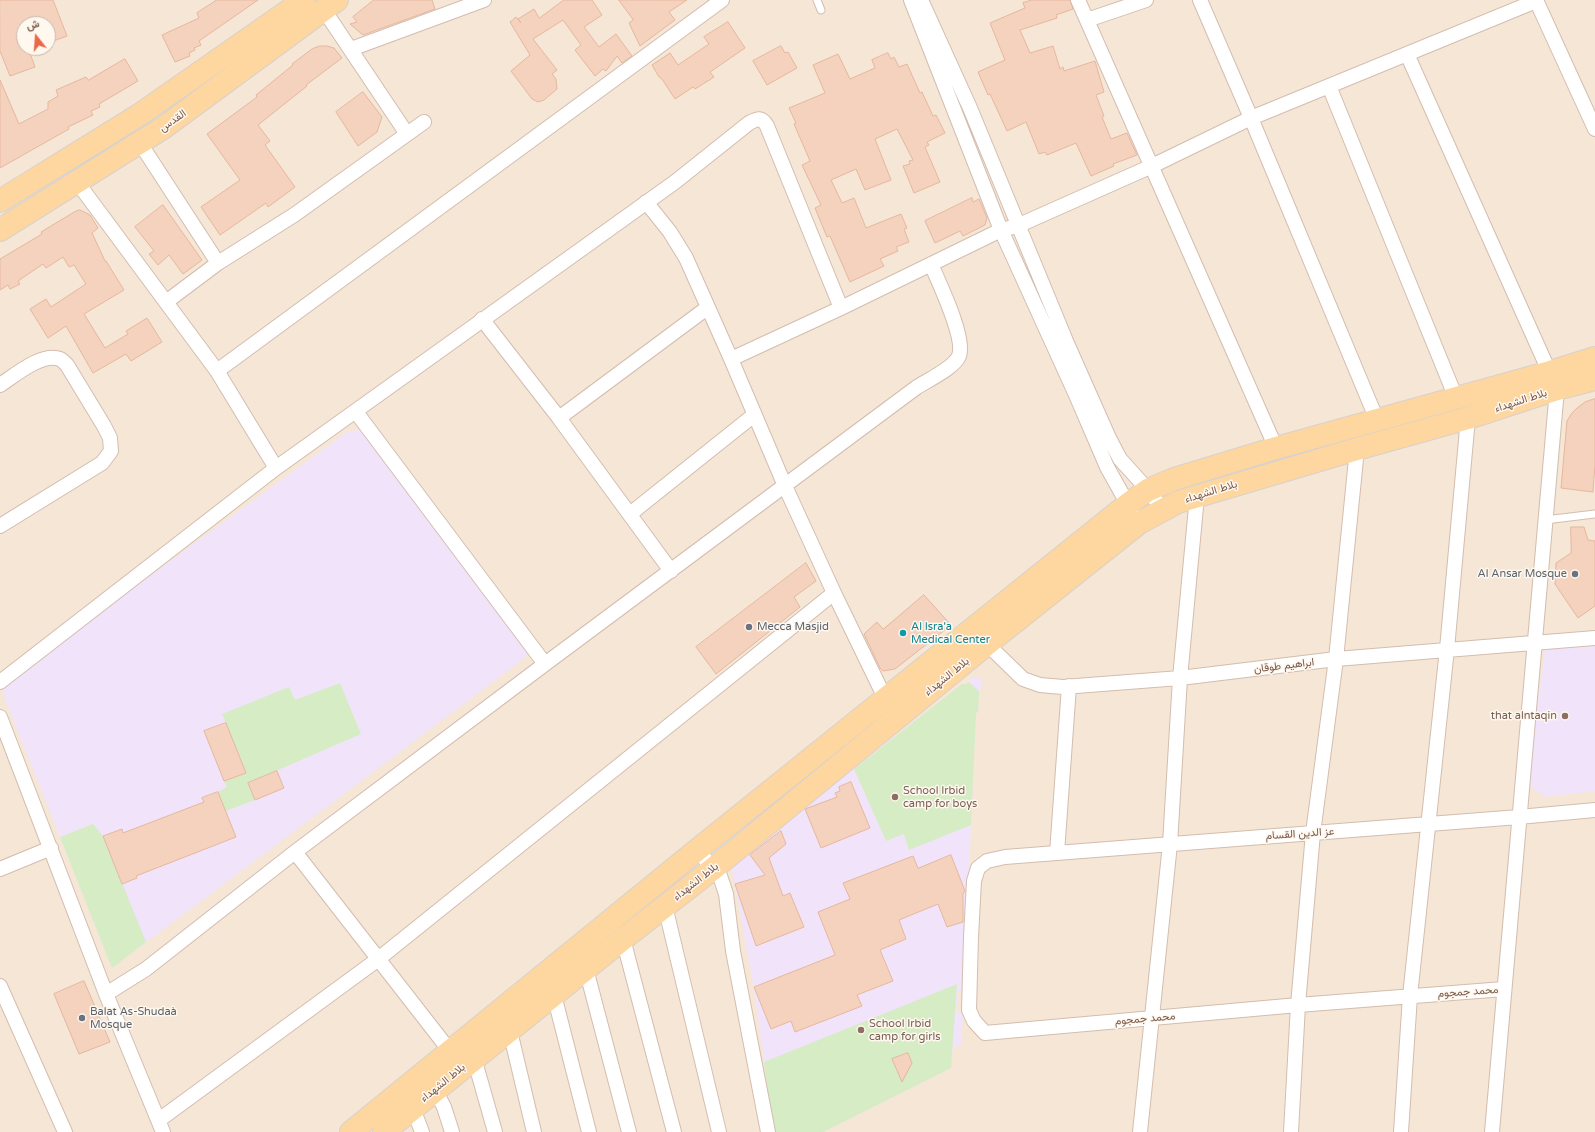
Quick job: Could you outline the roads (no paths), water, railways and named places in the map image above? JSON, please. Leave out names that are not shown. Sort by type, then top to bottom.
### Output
[{"type":"main road","points":[[0,201],[139,115],[282,8],[304,0]]},
{"type":"main road","name":"القدس","points":[[0,230],[140,143],[185,113],[330,5]]},
{"type":"main road","points":[[350,1132],[885,698],[1128,504],[1148,490],[1174,478],[1456,398],[1554,381],[1595,358]]},
{"type":"main road","name":"بلاط الشهداء","points":[[384,1132],[474,1058],[714,868],[987,644],[1139,523],[1178,502],[1468,418],[1554,381],[1595,379]]},
{"type":"street","points":[[351,49],[484,0]]},
{"type":"street","points":[[217,371],[722,0]]},
{"type":"street","points":[[911,0],[1001,230],[1073,388],[1107,467],[1139,523]]},
{"type":"street","points":[[921,0],[970,108],[1066,341],[1109,438],[1120,459],[1148,490],[1162,510]]},
{"type":"street","points":[[1078,0],[1276,448]]},
{"type":"street","points":[[1087,20],[1146,0]]},
{"type":"street","points":[[1200,0],[1377,420]]},
{"type":"street","points":[[731,359],[841,308],[1001,230],[1018,226],[1152,166],[1251,118],[1536,0],[1595,129]]},
{"type":"street","points":[[330,5],[351,49],[407,134]]},
{"type":"street","points":[[1407,54],[1554,381],[1545,520],[1492,1132]]},
{"type":"street","points":[[1329,86],[1456,398]]},
{"type":"street","points":[[0,682],[276,468],[675,182],[749,123],[761,118],[767,126],[841,308]]},
{"type":"street","points":[[166,302],[218,263],[294,214],[424,122]]},
{"type":"street","points":[[140,143],[218,263]]},
{"type":"street","points":[[77,182],[217,371],[276,468]]},
{"type":"street","points":[[646,202],[670,232],[686,258],[731,359],[784,486],[885,698]]},
{"type":"street","points":[[106,994],[146,969],[295,852],[545,664],[917,387],[949,367],[959,356],[960,344],[957,329],[931,264]]},
{"type":"street","points":[[559,418],[707,308]]},
{"type":"street","points":[[482,319],[559,418],[671,571]]},
{"type":"street","points":[[0,385],[36,362],[48,358],[60,359],[67,365],[104,426],[110,438],[111,451],[102,463],[0,526]]},
{"type":"street","points":[[356,412],[545,664]]},
{"type":"street","points":[[630,514],[754,415]]},
{"type":"street","points":[[1401,1132],[1410,996],[1447,649],[1468,418]]},
{"type":"street","points":[[1290,1132],[1298,1005],[1313,833],[1336,659],[1357,449]]},
{"type":"street","points":[[1140,1132],[1170,844],[1180,678],[1197,496]]},
{"type":"street","points":[[0,717],[106,994],[161,1126],[377,960],[834,593]]},
{"type":"street","name":"ابراهيم طوقان","points":[[987,644],[1023,678],[1040,685],[1069,686],[1180,678],[1336,659],[1595,638]]},
{"type":"street","points":[[1057,853],[1069,686]]},
{"type":"street","name":"عز الدين القسام","points":[[1004,857],[1595,810]]},
{"type":"street","points":[[0,869],[51,848]]},
{"type":"street","points":[[697,850],[720,876],[726,894],[733,951],[768,1132]]},
{"type":"street","points":[[295,852],[377,960],[450,1051]]},
{"type":"street","name":"محمد جمجوم","points":[[1004,857],[988,861],[978,868],[974,881],[970,937],[969,1010],[978,1027],[985,1033],[1298,1005],[1504,989]]},
{"type":"street","points":[[665,906],[719,1132]]},
{"type":"street","points":[[623,939],[674,1132]]},
{"type":"street","points":[[586,969],[629,1132]]},
{"type":"street","points":[[0,986],[65,1132]]},
{"type":"street","points":[[554,995],[589,1132]]},
{"type":"street","points":[[510,1031],[534,1132]]},
{"type":"street","points":[[474,1058],[495,1132]]},
{"type":"street","points":[[435,1090],[444,1107],[452,1132]]},
{"type":"street","points":[[411,1109],[422,1132]]},
{"type":"lane","points":[[817,0],[822,10]]},
{"type":"lane","points":[[1545,520],[1595,514]]},
{"type":"place","name":"Al Ansar Mosque","points":[[1575,574]]},
{"type":"place","name":"Mecca Masjid","points":[[749,627]]},
{"type":"place","name":"Al Isra'a Medical Center","points":[[903,633]]},
{"type":"place","name":"that alntaqin","points":[[1565,716]]},
{"type":"place","name":"School Irbid camp for boys","points":[[895,797]]},
{"type":"place","name":"Balat As-Shudaà Mosque","points":[[82,1018]]},
{"type":"place","name":"School Irbid camp for girls","points":[[861,1030]]}]
